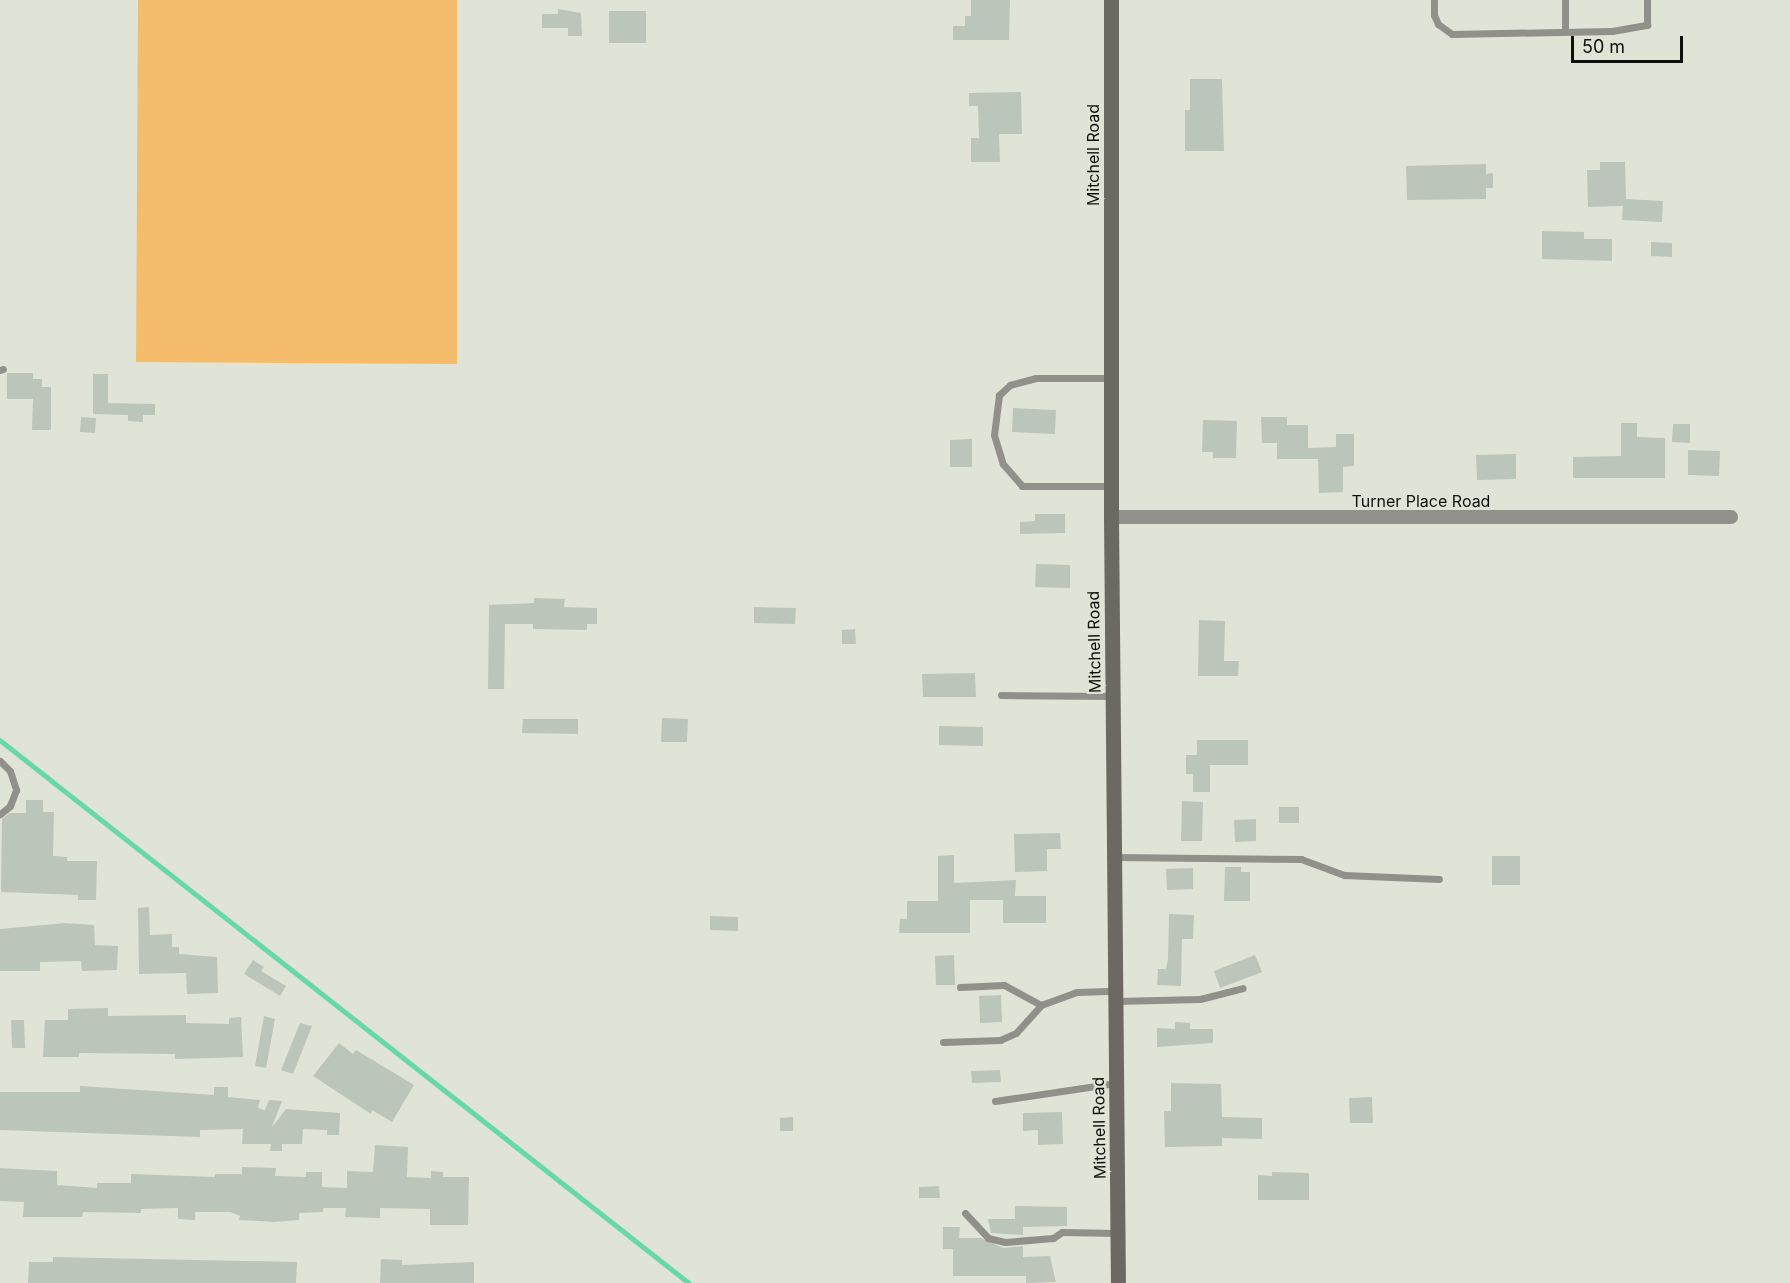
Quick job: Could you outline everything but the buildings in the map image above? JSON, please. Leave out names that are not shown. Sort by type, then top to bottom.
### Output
[{"type":"street","name":"Mitchell Road","points":[[1111,0],[1111,517],[1118,1283]]},
{"type":"street","name":"Turner Place Road","points":[[1111,517],[1731,517]]},
{"type":"lane","points":[[1434,0],[1434,15],[1446,33],[1612,31],[1647,25],[1647,0]]},
{"type":"lane","points":[[1564,0],[1565,31]]},
{"type":"lane","points":[[1111,378],[1036,378],[1010,385],[999,395],[994,435],[1003,464],[1022,486],[1111,486]]},
{"type":"lane","points":[[1001,695],[1112,696]]},
{"type":"lane","points":[[0,761],[10,771],[16,789],[15,798],[0,814]]},
{"type":"lane","points":[[1114,857],[1301,859],[1344,875],[1439,879]]},
{"type":"lane","points":[[960,987],[1004,985],[1041,1005]]},
{"type":"lane","points":[[943,1042],[1000,1040],[1016,1033],[1041,1005],[1077,992],[1200,999],[1243,988]]},
{"type":"lane","points":[[995,1101],[1116,1083]]},
{"type":"lane","points":[[965,1213],[988,1238],[1005,1242],[1053,1238],[1062,1232],[1118,1233]]},
{"type":"shaded area","points":[[138,0],[457,0],[457,364],[136,362]]},
{"type":"waterway","points":[[0,740],[689,1283]]}]
